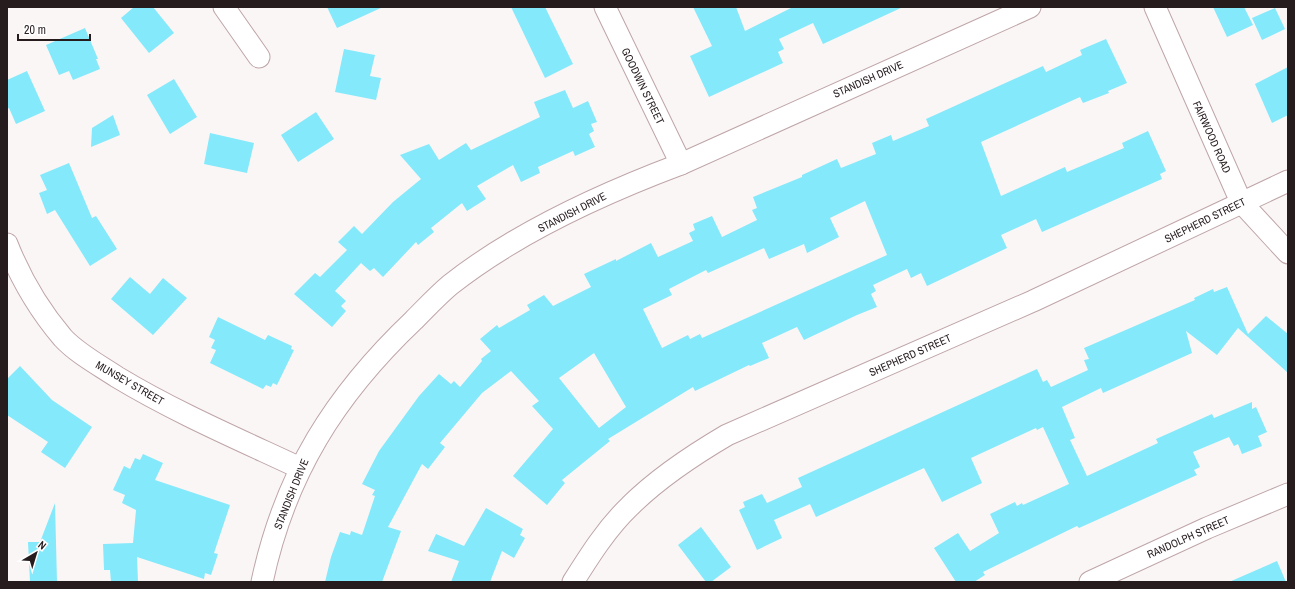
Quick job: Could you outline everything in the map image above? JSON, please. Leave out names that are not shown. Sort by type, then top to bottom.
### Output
[{"type":"street","points":[[224,7],[259,57]]},
{"type":"street","name":"GOODWIN STREET","points":[[605,7],[681,164]]},
{"type":"street","name":"STANDISH DRIVE","points":[[262,582],[277,526],[300,468],[327,421],[358,380],[398,335],[450,286],[496,253],[556,219],[623,186],[681,164],[1030,7]]},
{"type":"street","name":"FAIRWOOD ROAD","points":[[1155,7],[1241,202],[1288,253]]},
{"type":"street","name":"SHEPHERD STREET","points":[[573,582],[593,550],[630,506],[696,454],[727,435],[1033,301],[1288,181]]},
{"type":"street","name":"MUNSEY STREET","points":[[7,244],[12,258],[45,316],[64,339],[89,359],[130,384],[194,418],[300,468]]},
{"type":"street","name":"RANDOLPH STREET","points":[[1090,582],[1207,528],[1288,494]]},
{"type":"building","points":[[134,7],[153,7],[174,33],[149,53],[121,18]]},
{"type":"building","points":[[327,7],[383,7],[337,28]]},
{"type":"building","points":[[511,7],[545,7],[573,64],[545,78]]},
{"type":"building","points":[[693,7],[736,7],[745,31],[793,7],[903,7],[823,44],[813,23],[779,39],[784,49],[778,52],[783,63],[709,97],[690,56],[712,46]]},
{"type":"building","points":[[1213,7],[1244,7],[1253,25],[1227,37]]},
{"type":"building","points":[[1275,8],[1285,29],[1262,40],[1252,18]]},
{"type":"building","points":[[85,28],[98,59],[96,59],[100,69],[73,80],[69,71],[59,75],[46,45]]},
{"type":"building","points":[[1106,39],[1127,83],[1108,91],[1109,93],[1083,103],[1080,97],[981,142],[1001,196],[1065,167],[1067,172],[1124,148],[1122,143],[1148,131],[1166,171],[1160,174],[1162,179],[1042,232],[1036,219],[1001,235],[1007,248],[927,286],[921,273],[911,278],[907,269],[873,285],[876,291],[871,294],[877,307],[804,340],[797,327],[762,343],[769,358],[750,366],[749,365],[695,391],[693,387],[608,439],[610,441],[562,480],[565,483],[547,505],[513,476],[553,429],[532,406],[539,401],[511,371],[482,393],[440,443],[445,447],[428,469],[422,464],[388,527],[401,531],[382,582],[325,582],[331,557],[340,532],[350,535],[351,531],[362,535],[375,496],[372,495],[375,490],[362,484],[379,451],[419,396],[439,374],[451,384],[454,381],[460,387],[482,361],[481,359],[491,351],[480,339],[497,325],[499,328],[530,310],[527,305],[544,295],[553,306],[591,287],[584,274],[616,259],[616,261],[651,243],[658,257],[693,241],[689,233],[695,230],[693,224],[712,216],[722,237],[757,220],[752,210],[757,208],[753,197],[802,177],[802,175],[837,159],[841,168],[876,154],[872,143],[891,135],[893,141],[929,126],[926,119],[1043,66],[1046,72],[1082,55],[1080,50]],"holes":[[[865,201],[887,255],[702,338],[700,334],[690,339],[688,335],[662,348],[643,309],[672,295],[669,289],[706,270],[708,273],[764,248],[769,259],[804,244],[807,253],[839,237],[830,218]],[[594,353],[626,407],[599,428],[559,378]]]},
{"type":"building","points":[[344,49],[375,55],[370,76],[381,78],[376,100],[335,92]]},
{"type":"building","points":[[1288,67],[1288,115],[1272,123],[1255,84]]},
{"type":"building","points":[[27,71],[45,111],[16,124],[9,108],[7,109],[7,80]]},
{"type":"building","points":[[174,79],[197,117],[170,134],[147,95]]},
{"type":"building","points":[[565,90],[573,108],[588,101],[597,122],[591,124],[594,131],[589,134],[595,147],[575,156],[573,151],[538,167],[540,173],[521,182],[513,165],[477,186],[486,199],[467,211],[462,203],[431,228],[434,232],[418,245],[416,242],[383,277],[374,268],[370,271],[361,263],[335,291],[346,301],[341,306],[346,311],[332,327],[294,294],[315,273],[320,277],[347,250],[338,242],[354,226],[362,234],[393,202],[421,179],[400,155],[429,144],[439,160],[466,143],[471,150],[540,117],[534,102]]},
{"type":"building","points":[[316,112],[334,139],[298,162],[281,135]]},
{"type":"building","points":[[113,115],[120,135],[91,147],[92,128]]},
{"type":"building","points":[[210,133],[254,143],[247,173],[204,164]]},
{"type":"building","points":[[69,163],[92,218],[96,216],[117,249],[90,266],[55,210],[47,214],[39,193],[47,190],[40,175]]},
{"type":"building","points":[[130,277],[150,294],[163,278],[187,298],[153,335],[111,299]]},
{"type":"building","points":[[1227,287],[1248,334],[1266,316],[1288,334],[1288,373],[1238,328],[1217,355],[1186,331],[1192,353],[1103,393],[1101,388],[1062,407],[1075,438],[1070,440],[1087,476],[1158,443],[1156,439],[1212,414],[1214,418],[1252,402],[1252,409],[1256,407],[1267,432],[1258,436],[1262,446],[1242,454],[1238,444],[1234,446],[1229,437],[1193,452],[1200,467],[1194,470],[1197,475],[1079,528],[1077,526],[983,572],[985,575],[974,582],[956,582],[934,548],[958,533],[970,551],[999,533],[990,514],[1015,502],[1017,506],[1022,503],[1023,505],[1069,484],[1043,427],[1037,430],[1036,428],[971,458],[982,483],[942,502],[924,468],[816,517],[810,504],[774,520],[782,538],[757,550],[739,510],[745,507],[743,502],[762,494],[767,503],[802,487],[798,478],[1037,369],[1043,382],[1047,380],[1051,387],[1088,370],[1084,360],[1089,359],[1084,348],[1195,300],[1194,298],[1213,289],[1214,292]]},
{"type":"building","points":[[218,317],[265,340],[268,335],[292,346],[291,349],[294,350],[277,385],[273,383],[271,387],[266,385],[263,389],[210,363],[216,350],[211,348],[215,340],[209,337]]},
{"type":"building","points":[[20,366],[52,400],[92,427],[65,468],[41,452],[48,442],[7,415],[7,379]]},
{"type":"building","points":[[143,454],[163,463],[155,480],[230,505],[214,553],[218,554],[211,575],[205,573],[204,579],[137,557],[138,582],[111,582],[110,570],[104,570],[103,544],[133,543],[136,510],[122,503],[125,495],[113,490],[124,466],[130,469],[135,458],[140,460]]},
{"type":"building","points":[[55,503],[57,582],[30,582],[28,542],[40,542]]},
{"type":"building","points":[[486,508],[523,529],[520,535],[525,538],[514,558],[502,551],[490,582],[451,582],[459,561],[428,551],[436,534],[464,546]]},
{"type":"building","points":[[701,527],[731,567],[711,582],[706,582],[678,545]]},
{"type":"building","points":[[1277,561],[1286,582],[1229,582]]}]
